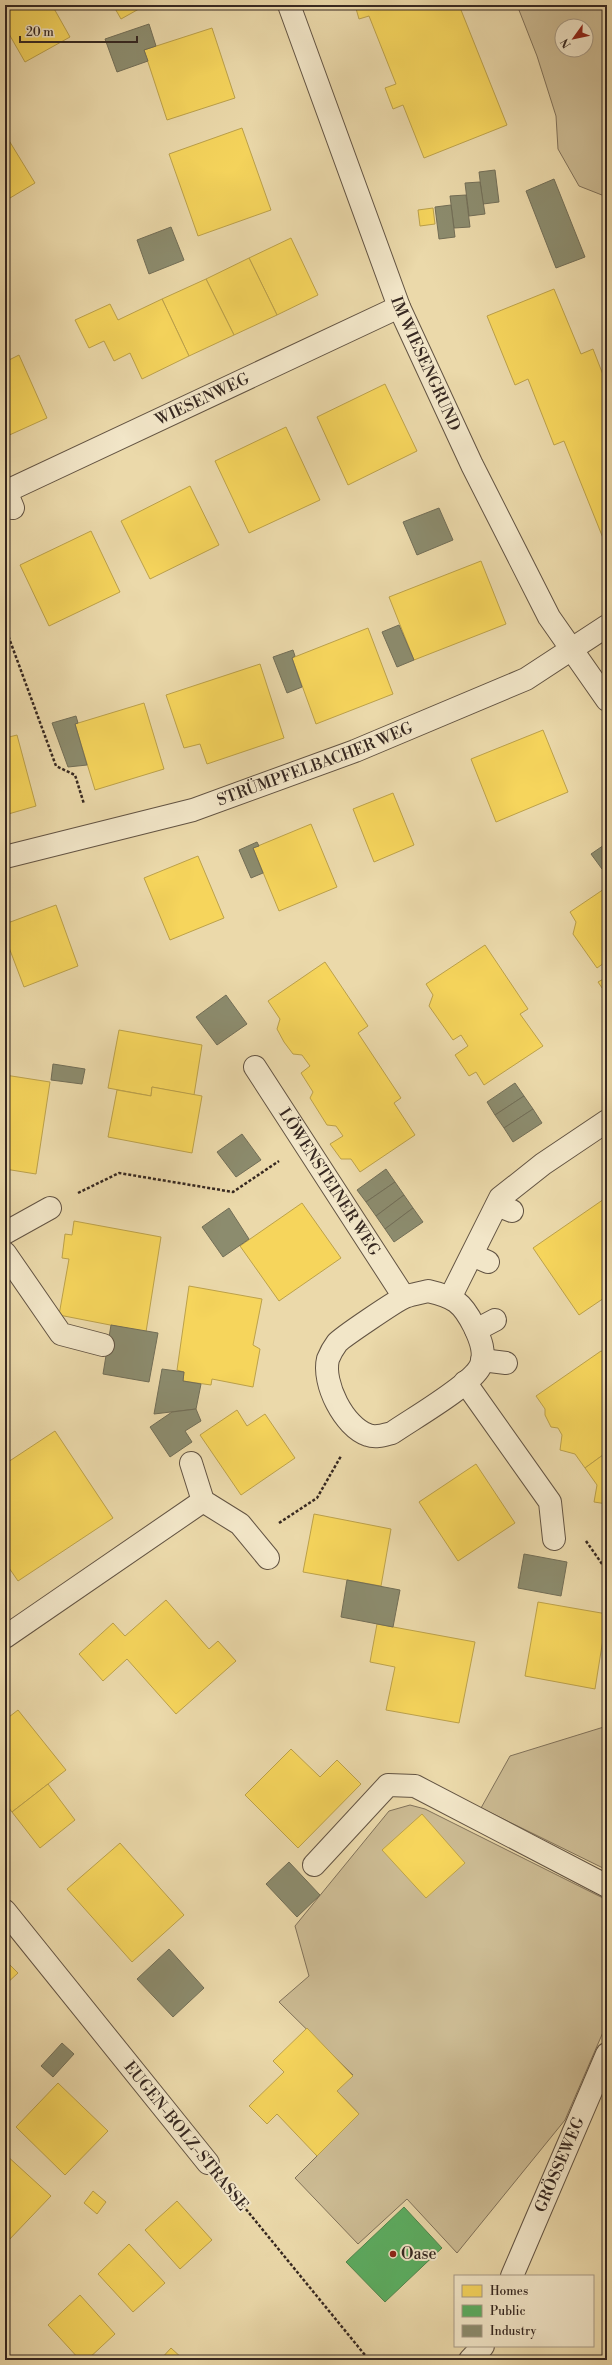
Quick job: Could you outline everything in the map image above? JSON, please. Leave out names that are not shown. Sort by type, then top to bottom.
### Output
[{"type":"street","name":"IM WIESENGRUND","points":[[289,5],[399,307],[472,465],[549,617],[607,700]]},
{"type":"street","name":"WIESENWEG","points":[[8,497],[399,307]]},
{"type":"street","name":"STRÜMPFELBACHER WEG","points":[[5,857],[193,810],[348,754],[526,679],[607,626]]},
{"type":"street","name":"LÖWENSTEINER WEG","points":[[255,1067],[306,1143],[404,1297]]},
{"type":"street","points":[[451,1296],[480,1259],[504,1208],[500,1198],[543,1164],[607,1121]]},
{"type":"street","points":[[5,1233],[50,1208]]},
{"type":"street","points":[[5,1253],[62,1334],[103,1345]]},
{"type":"street","points":[[428,1290],[451,1296],[468,1314],[476,1330],[484,1351],[480,1366],[465,1382],[392,1433],[379,1436],[368,1435],[358,1428],[339,1406],[329,1388],[326,1373],[328,1358],[337,1342],[404,1297],[428,1290]]},
{"type":"street","points":[[476,1330],[495,1320]]},
{"type":"street","points":[[482,1360],[506,1363]]},
{"type":"street","points":[[465,1382],[550,1502],[554,1539]]},
{"type":"street","points":[[191,1463],[203,1500],[240,1524],[268,1558]]},
{"type":"street","points":[[5,1637],[203,1500]]},
{"type":"street","points":[[314,1865],[388,1785],[415,1786],[607,1886]]},
{"type":"street","name":"EUGEN-BOLZ-STRASSE","points":[[5,1910],[208,2163]]},
{"type":"street","name":"GRÖSSEWEG","points":[[512,2275],[607,2054]]},
{"type":"path","points":[[5,626],[56,766],[75,775],[79,789]]},
{"type":"path","points":[[50,1208],[119,1173],[234,1192],[306,1143]]},
{"type":"path","points":[[240,1524],[276,1525],[317,1498],[343,1453]]},
{"type":"path","name":"EUGEN-BOLZ-STRASSE","points":[[208,2163],[369,2360]]},
{"type":"shaded area","points":[[517,5],[607,5],[607,197],[579,186],[558,149],[556,116],[537,56]]},
{"type":"shaded area","points":[[607,1726],[607,1870],[481,1808],[510,1756]]},
{"type":"shaded area","points":[[410,1805],[425,1809],[607,1900],[607,2023],[565,2120],[457,2253],[407,2199],[358,2244],[295,2178],[359,2114],[337,2091],[353,2075],[279,2002],[309,1976],[295,1926],[389,1811]]},
{"type":"building: Homes","points":[[13,5],[52,5],[70,37],[25,62],[5,27],[5,9]]},
{"type":"building: Homes","points":[[113,5],[146,5],[121,19]]},
{"type":"building: Homes","points":[[355,5],[459,5],[507,125],[424,158],[403,105],[393,109],[385,88],[396,84],[369,16],[359,19]]},
{"type":"building: Homes","points":[[212,28],[235,98],[167,120],[144,50]]},
{"type":"building: Homes","points":[[242,128],[271,210],[198,236],[169,154]]},
{"type":"building: Homes","points":[[5,134],[35,183],[5,201]]},
{"type":"building: Homes","points":[[433,208],[435,224],[420,226],[418,210]]},
{"type":"building: Homes","points":[[291,238],[318,295],[277,315],[249,258]]},
{"type":"building: Homes","points":[[249,258],[277,315],[234,335],[206,279]]},
{"type":"building: Homes","points":[[206,279],[234,335],[189,356],[162,299]]},
{"type":"building: Homes","points":[[554,289],[581,354],[593,349],[607,385],[607,548],[564,441],[554,445],[528,379],[515,385],[487,316]]},
{"type":"building: Homes","points":[[162,299],[189,356],[142,379],[130,353],[114,361],[104,341],[89,348],[75,320],[110,304],[118,320]]},
{"type":"building: Homes","points":[[19,355],[47,418],[5,437],[5,362]]},
{"type":"building: Homes","points":[[385,384],[417,451],[348,485],[317,417]]},
{"type":"building: Homes","points":[[286,427],[320,500],[249,533],[215,461]]},
{"type":"building: Homes","points":[[190,486],[219,545],[150,579],[121,521]]},
{"type":"building: Homes","points":[[91,531],[120,592],[49,626],[20,565]]},
{"type":"building: Homes","points":[[481,561],[506,624],[414,660],[389,597]]},
{"type":"building: Homes","points":[[368,628],[393,694],[316,724],[292,658]]},
{"type":"building: Homes","points":[[260,664],[284,738],[207,764],[200,744],[184,748],[166,695]]},
{"type":"building: Homes","points":[[144,703],[164,769],[95,790],[75,724]]},
{"type":"building: Homes","points":[[543,730],[568,792],[496,822],[471,759]]},
{"type":"building: Homes","points":[[17,735],[36,806],[5,815],[5,738]]},
{"type":"building: Homes","points":[[393,793],[414,845],[374,862],[353,809]]},
{"type":"building: Homes","points":[[311,824],[337,887],[279,911],[253,848]]},
{"type":"building: Homes","points":[[198,856],[224,918],[170,940],[144,878]]},
{"type":"building: Homes","points":[[607,887],[607,967],[604,963],[597,968],[573,934],[576,922],[570,912]]},
{"type":"building: Homes","points":[[56,905],[78,966],[24,987],[5,937],[5,924]]},
{"type":"building: Homes","points":[[485,945],[528,1009],[520,1014],[543,1046],[484,1085],[476,1072],[469,1076],[455,1055],[468,1046],[461,1035],[453,1040],[429,1006],[433,995],[426,984]]},
{"type":"building: Homes","points":[[325,962],[368,1026],[358,1033],[401,1098],[394,1103],[415,1135],[360,1172],[351,1159],[341,1159],[330,1144],[343,1136],[336,1126],[327,1125],[310,1098],[313,1092],[301,1073],[310,1066],[302,1055],[293,1054],[284,1042],[277,1029],[280,1019],[268,1001]]},
{"type":"building: Homes","points":[[607,977],[607,995],[598,982]]},
{"type":"building: Homes","points":[[119,1030],[202,1045],[194,1095],[152,1087],[151,1096],[108,1088]]},
{"type":"building: Homes","points":[[5,1075],[50,1082],[36,1174],[5,1169]]},
{"type":"building: Homes","points":[[152,1087],[202,1096],[192,1153],[108,1137],[117,1090],[151,1096]]},
{"type":"building: Homes","points":[[607,1197],[607,1296],[579,1315],[533,1248]]},
{"type":"building: Homes","points":[[302,1203],[341,1258],[279,1301],[240,1246]]},
{"type":"building: Homes","points":[[74,1221],[161,1237],[146,1332],[59,1315],[69,1259],[62,1258],[65,1234],[72,1235]]},
{"type":"building: Homes","points":[[189,1286],[262,1299],[253,1345],[260,1349],[253,1387],[212,1379],[211,1385],[183,1381],[184,1372],[177,1370]]},
{"type":"building: Homes","points":[[601,1351],[607,1353],[607,1452],[585,1468],[575,1454],[560,1450],[562,1435],[558,1428],[551,1427],[545,1415],[545,1409],[536,1396]]},
{"type":"building: Homes","points":[[237,1410],[247,1426],[265,1414],[295,1458],[241,1495],[200,1435]]},
{"type":"building: Homes","points":[[55,1431],[113,1518],[18,1581],[5,1562],[5,1464]]},
{"type":"building: Homes","points":[[607,1452],[607,1504],[594,1502],[597,1485],[585,1468]]},
{"type":"building: Homes","points":[[476,1464],[515,1523],[458,1561],[419,1502]]},
{"type":"building: Homes","points":[[314,1514],[391,1529],[381,1586],[303,1572]]},
{"type":"building: Homes","points":[[166,1600],[209,1649],[218,1641],[236,1661],[176,1714],[127,1659],[103,1681],[79,1654],[113,1623],[125,1636]]},
{"type":"building: Homes","points":[[538,1602],[607,1614],[595,1689],[525,1676]]},
{"type":"building: Homes","points":[[377,1624],[475,1642],[459,1723],[386,1710],[395,1667],[370,1662]]},
{"type":"building: Homes","points":[[18,1710],[66,1770],[12,1812],[5,1803],[5,1720]]},
{"type":"building: Homes","points":[[291,1749],[320,1777],[337,1760],[361,1784],[298,1848],[245,1795]]},
{"type":"building: Homes","points":[[48,1784],[75,1820],[40,1848],[12,1812]]},
{"type":"building: Homes","points":[[422,1814],[465,1863],[426,1898],[382,1850]]},
{"type":"building: Homes","points":[[120,1843],[184,1915],[132,1962],[67,1889]]},
{"type":"building: Homes","points":[[5,1960],[18,1973],[5,1985]]},
{"type":"building: Homes","points":[[307,2028],[353,2076],[337,2091],[359,2114],[317,2156],[277,2114],[267,2124],[249,2106],[284,2072],[273,2061]]},
{"type":"building: Homes","points":[[58,2083],[108,2131],[65,2175],[16,2127]]},
{"type":"building: Homes","points":[[5,2154],[51,2196],[7,2242],[5,2240]]},
{"type":"building: Homes","points":[[93,2191],[106,2202],[97,2214],[84,2203]]},
{"type":"building: Homes","points":[[177,2201],[212,2240],[180,2269],[145,2230]]},
{"type":"building: Homes","points":[[129,2244],[165,2283],[133,2312],[98,2274]]},
{"type":"building: Homes","points":[[80,2295],[115,2334],[87,2360],[80,2360],[48,2325]]},
{"type":"building: Homes","points":[[171,2348],[184,2360],[160,2360]]},
{"type":"building: Public","points":[[404,2207],[442,2248],[385,2302],[346,2262]]},
{"type":"building: Industry","points":[[149,24],[156,46],[144,50],[148,61],[117,72],[105,39]]},
{"type":"building: Industry","points":[[495,170],[499,202],[483,204],[479,172]]},
{"type":"building: Industry","points":[[554,179],[585,257],[556,268],[526,191]]},
{"type":"building: Industry","points":[[480,182],[485,214],[469,216],[465,183]]},
{"type":"building: Industry","points":[[466,195],[470,227],[454,228],[450,196]]},
{"type":"building: Industry","points":[[451,205],[455,237],[439,239],[435,207]]},
{"type":"building: Industry","points":[[171,227],[184,260],[149,274],[137,240]]},
{"type":"building: Industry","points":[[439,508],[453,540],[417,555],[403,522]]},
{"type":"building: Industry","points":[[399,625],[414,660],[397,667],[382,632]]},
{"type":"building: Industry","points":[[293,650],[295,656],[292,658],[302,687],[287,693],[273,657]]},
{"type":"building: Industry","points":[[76,716],[78,723],[75,724],[87,765],[68,767],[52,723]]},
{"type":"building: Industry","points":[[257,842],[259,846],[253,848],[263,873],[251,878],[239,850]]},
{"type":"building: Industry","points":[[607,843],[607,865],[602,869],[591,854]]},
{"type":"building: Industry","points":[[226,995],[247,1024],[217,1045],[196,1017]]},
{"type":"building: Industry","points":[[53,1064],[85,1069],[82,1084],[51,1080]]},
{"type":"building: Industry","points":[[515,1083],[524,1096],[495,1115],[487,1102]]},
{"type":"building: Industry","points":[[524,1096],[533,1109],[504,1128],[495,1115]]},
{"type":"building: Industry","points":[[533,1109],[542,1123],[513,1142],[504,1128]]},
{"type":"building: Industry","points":[[242,1134],[261,1160],[236,1177],[217,1152]]},
{"type":"building: Industry","points":[[386,1169],[395,1182],[366,1202],[357,1190]]},
{"type":"building: Industry","points":[[395,1182],[404,1195],[376,1216],[366,1202]]},
{"type":"building: Industry","points":[[404,1195],[413,1208],[385,1229],[376,1216]]},
{"type":"building: Industry","points":[[229,1208],[249,1239],[223,1257],[202,1227]]},
{"type":"building: Industry","points":[[413,1208],[423,1222],[394,1242],[385,1229]]},
{"type":"building: Industry","points":[[111,1325],[158,1333],[149,1382],[103,1374]]},
{"type":"building: Industry","points":[[162,1369],[184,1372],[183,1381],[201,1384],[196,1409],[154,1414]]},
{"type":"building: Industry","points":[[196,1409],[201,1421],[185,1431],[192,1442],[170,1457],[150,1427],[172,1412]]},
{"type":"building: Industry","points":[[524,1554],[567,1562],[561,1596],[518,1588]]},
{"type":"building: Industry","points":[[347,1580],[400,1590],[393,1627],[341,1617]]},
{"type":"building: Industry","points":[[289,1862],[320,1895],[297,1917],[266,1884]]},
{"type":"building: Industry","points":[[169,1949],[204,1988],[173,2017],[137,1979]]},
{"type":"building: Industry","points":[[62,2043],[74,2054],[53,2077],[41,2066]]},
{"type":"place","name":"Oase","points":[[393,2254]]}]
